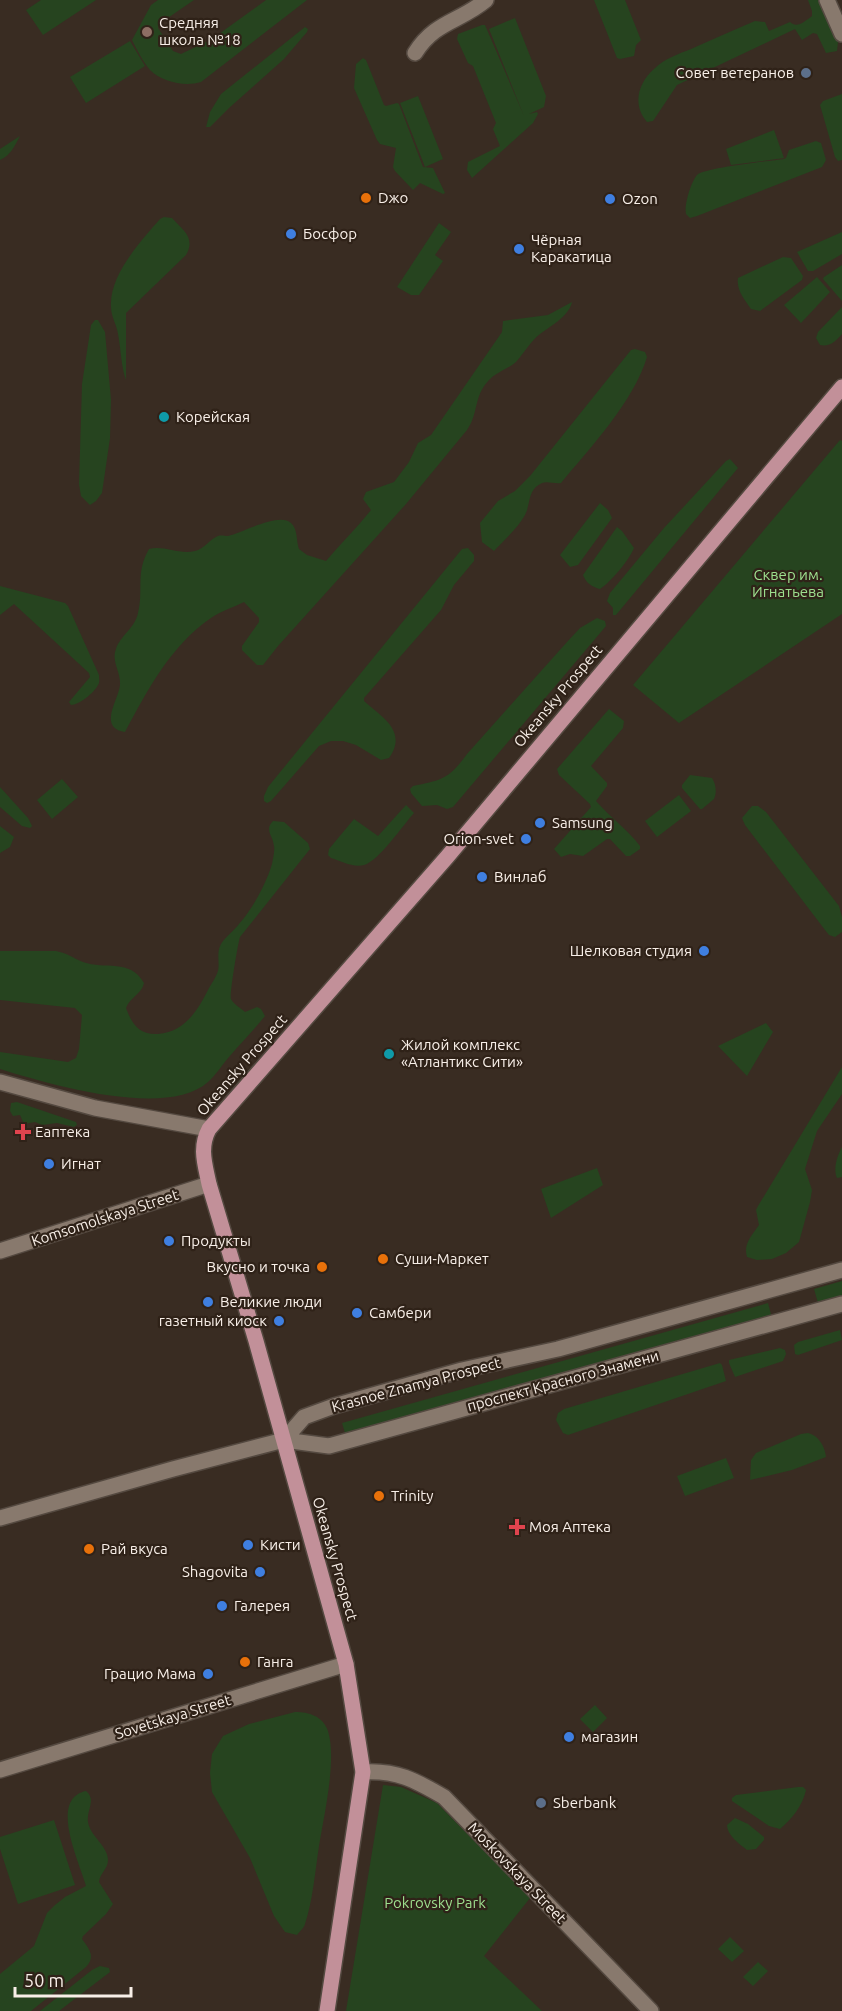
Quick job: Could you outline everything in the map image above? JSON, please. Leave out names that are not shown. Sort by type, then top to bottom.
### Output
[{"type":"main road","points":[[415,53],[424,39],[438,27],[486,0]]},
{"type":"main road","points":[[827,0],[842,34]]},
{"type":"main road","name":"Okeansky Prospect","points":[[327,2011],[363,1772],[346,1664],[256,1341],[209,1184],[203,1158],[203,1143],[209,1129],[447,857],[842,387]]},
{"type":"main road","points":[[0,1082],[95,1108],[209,1129]]},
{"type":"main road","name":"Komsomolskaya Street","points":[[0,1251],[209,1184]]},
{"type":"main road","name":"Krasnoe Znamya Prospect","points":[[284,1440],[304,1417],[334,1406],[462,1370],[558,1349],[842,1270]]},
{"type":"main road","name":"проспект Красного Знамени","points":[[284,1440],[329,1446],[842,1304]]},
{"type":"main road","points":[[0,1518],[284,1440]]},
{"type":"main road","name":"Sovetskaya Street","points":[[0,1770],[346,1664]]},
{"type":"main road","name":"Moskovskaya Street","points":[[363,1772],[384,1771],[409,1778],[444,1797],[651,2011]]},
{"type":"green space","points":[[41,0],[96,0],[43,35],[26,10]]},
{"type":"green space","points":[[158,0],[194,0],[159,24],[158,28],[173,51],[181,54],[212,39],[266,0],[307,0],[201,82],[188,84],[167,80],[155,74],[145,63],[132,40],[151,5]]},
{"type":"green space","points":[[594,0],[625,0],[641,40],[636,45],[634,56],[617,58]]},
{"type":"green space","points":[[808,0],[820,0],[838,42],[837,51],[826,53],[817,34],[813,33],[802,40],[795,29],[677,85],[653,121],[647,122],[640,109],[639,94],[644,81],[658,65],[755,21],[765,22],[769,31],[790,22],[795,25],[801,24],[812,16]]},
{"type":"green space","points":[[515,18],[546,96],[544,107],[529,114],[537,112],[538,114],[533,123],[472,178],[467,170],[468,162],[500,146],[493,129],[496,123],[473,66],[468,63],[457,39],[458,34],[485,25],[524,116],[489,29]]},
{"type":"green space","points":[[305,27],[308,29],[307,32],[284,59],[210,127],[206,127],[210,112],[221,94]]},
{"type":"green space","points":[[130,41],[145,66],[86,103],[70,77]]},
{"type":"green space","points":[[363,58],[366,60],[384,105],[399,104],[423,167],[433,168],[445,193],[420,183],[413,190],[395,171],[393,167],[396,148],[380,144],[377,140],[354,88],[356,64]]},
{"type":"green space","points":[[842,94],[842,160],[838,161],[820,105],[823,101]]},
{"type":"green space","points":[[418,96],[443,159],[425,167],[400,103]]},
{"type":"green space","points":[[774,130],[784,158],[731,165],[726,149]]},
{"type":"green space","points":[[20,136],[10,153],[0,160],[0,149]]},
{"type":"green space","points":[[816,141],[821,143],[826,160],[822,167],[697,216],[690,218],[686,214],[688,194],[692,183],[702,172],[784,159],[789,150]]},
{"type":"green space","points":[[164,217],[172,218],[184,230],[189,239],[189,249],[186,255],[126,313],[126,380],[111,311],[112,295],[115,283],[128,259],[152,228]]},
{"type":"green space","points":[[439,223],[451,232],[435,255],[443,261],[419,295],[411,295],[397,287]]},
{"type":"green space","points":[[842,232],[842,254],[813,271],[808,271],[797,252]]},
{"type":"green space","points":[[783,257],[791,258],[803,276],[802,280],[760,311],[751,309],[740,291],[738,278]]},
{"type":"green space","points":[[842,265],[842,301],[823,279]]},
{"type":"green space","points":[[817,277],[830,292],[801,323],[784,305]]},
{"type":"green space","points":[[572,302],[567,312],[537,337],[516,362],[489,380],[480,393],[467,430],[406,504],[263,665],[257,665],[242,650],[242,646],[259,622],[259,618],[244,602],[211,618],[184,641],[161,670],[125,732],[112,725],[112,712],[120,685],[115,654],[118,644],[136,618],[140,605],[142,566],[149,549],[195,551],[218,536],[228,536],[269,521],[285,520],[295,528],[299,549],[307,555],[326,561],[371,510],[363,499],[366,492],[394,482],[409,462],[418,443],[431,435],[502,332],[503,321],[548,315]]},
{"type":"green space","points":[[842,307],[842,334],[830,344],[820,345],[816,338],[818,332]]},
{"type":"green space","points":[[98,320],[105,332],[111,400],[110,438],[102,493],[90,505],[81,496],[79,484],[82,384],[91,325]]},
{"type":"green space","points":[[631,350],[645,352],[647,357],[641,374],[622,407],[561,483],[544,482],[534,489],[522,520],[494,551],[482,542],[480,523],[498,501],[515,491],[530,476]]},
{"type":"green space","name":"Cквер им. Игнатьева","points":[[840,440],[842,441],[842,614],[679,723],[633,685]]},
{"type":"green space","points":[[730,459],[738,468],[616,615],[613,615],[613,608],[607,601],[610,593],[664,528]]},
{"type":"green space","points":[[600,503],[608,510],[612,518],[578,565],[570,567],[560,555]]},
{"type":"green space","points":[[617,527],[634,548],[614,576],[600,589],[592,586],[583,575]]},
{"type":"green space","points":[[468,548],[474,555],[474,561],[454,585],[441,610],[364,698],[364,701],[385,719],[394,732],[396,740],[389,758],[381,760],[356,745],[343,741],[331,741],[319,746],[271,801],[267,803],[264,801],[268,787],[462,549]]},
{"type":"green space","points":[[0,586],[65,603],[68,606],[99,675],[98,685],[86,698],[71,705],[69,702],[90,677],[89,673],[14,604],[0,615]]},
{"type":"green space","points":[[597,618],[605,621],[606,626],[453,807],[447,809],[437,805],[422,806],[410,789],[450,774],[580,628]]},
{"type":"green space","points":[[609,709],[624,721],[623,728],[591,766],[607,783],[596,801],[635,840],[640,849],[626,856],[610,839],[607,839],[583,856],[570,854],[561,857],[554,849],[591,807],[559,775],[557,769]]},
{"type":"green space","points":[[690,775],[712,778],[714,783],[716,791],[714,799],[702,809],[682,788]]},
{"type":"green space","points":[[62,779],[78,797],[52,819],[37,800]]},
{"type":"green space","points":[[0,787],[28,818],[32,826],[30,828],[22,826],[0,807]]},
{"type":"green space","points":[[679,795],[691,811],[657,837],[645,821]]},
{"type":"green space","points":[[406,805],[414,813],[384,850],[370,862],[360,866],[351,865],[328,855],[329,849],[354,819],[378,836]]},
{"type":"green space","points":[[752,806],[758,806],[766,812],[839,906],[842,932],[835,937],[829,935],[745,825],[742,818]]},
{"type":"green space","points":[[273,821],[284,822],[308,843],[310,849],[240,937],[231,999],[245,1012],[257,1007],[265,1016],[208,1082],[189,1093],[165,1098],[137,1098],[107,1095],[47,1083],[0,1069],[0,1052],[68,1062],[76,1058],[82,1015],[75,1008],[0,1000],[0,951],[56,951],[91,964],[124,967],[132,970],[144,983],[126,1008],[137,1027],[146,1033],[167,1032],[176,1029],[190,1019],[216,975],[221,944],[249,911],[266,880],[274,852],[269,830]]},
{"type":"green space","points":[[0,826],[14,837],[10,847],[0,853]]},
{"type":"green space","points":[[766,1023],[773,1032],[747,1076],[718,1046]]},
{"type":"green space","points":[[842,1067],[842,1094],[817,1131],[805,1169],[812,1190],[799,1242],[786,1253],[772,1259],[757,1260],[747,1257],[747,1244],[759,1225],[756,1210],[758,1206]]},
{"type":"green space","points":[[17,1102],[76,1122],[77,1125],[74,1127],[57,1123],[42,1125],[35,1122],[24,1124],[20,1115],[13,1116],[10,1111],[11,1103]]},
{"type":"green space","points":[[842,1147],[842,1177],[837,1178],[836,1163]]},
{"type":"green space","points":[[597,1168],[603,1185],[551,1218],[541,1189]]},
{"type":"green space","points":[[842,1281],[842,1297],[818,1303],[814,1289]]},
{"type":"green space","points":[[768,1303],[772,1318],[345,1433],[342,1423]]},
{"type":"green space","points":[[840,1330],[842,1340],[798,1355],[795,1354],[794,1345],[798,1342]]},
{"type":"green space","points":[[780,1348],[785,1350],[786,1354],[783,1361],[735,1377],[729,1360]]},
{"type":"green space","points":[[720,1363],[726,1381],[568,1435],[563,1433],[556,1420],[558,1413],[564,1409]]},
{"type":"green space","points":[[808,1433],[820,1442],[826,1457],[792,1470],[750,1480],[751,1460],[756,1453]]},
{"type":"green space","points":[[726,1458],[734,1478],[685,1496],[677,1476]]},
{"type":"green space","points":[[595,1705],[607,1718],[593,1732],[580,1719]]},
{"type":"green space","points":[[295,1712],[310,1714],[323,1722],[328,1731],[331,1757],[329,1788],[312,1895],[308,1915],[297,1935],[285,1932],[274,1916],[250,1858],[212,1792],[210,1773],[212,1754],[223,1736],[249,1724]]},
{"type":"green space","name":"Pokrovsky Park","points":[[383,1785],[401,1787],[437,1803],[530,1898],[484,1956],[542,2011],[346,2011]]},
{"type":"green space","points":[[798,1787],[806,1790],[800,1806],[780,1829],[769,1826],[732,1801],[736,1795]]},
{"type":"green space","points":[[86,1791],[91,1798],[89,1827],[105,1850],[108,1860],[99,1882],[113,1904],[83,1936],[82,1939],[91,1956],[86,1967],[31,2011],[0,2011],[0,1974],[34,1946],[47,1913],[65,1897],[86,1886],[73,1848],[68,1819],[69,1806],[75,1796]]},
{"type":"green space","points":[[735,1818],[748,1824],[764,1837],[756,1849],[747,1850],[731,1836],[727,1825]]},
{"type":"green space","points":[[54,1820],[75,1885],[18,1904],[0,1849],[0,1837]]},
{"type":"green space","points":[[730,1937],[744,1951],[732,1962],[718,1949]]},
{"type":"green space","points":[[758,1962],[768,1971],[753,1986],[743,1977]]},
{"type":"green space","points":[[100,1966],[109,1968],[110,1972],[59,2011],[40,2011],[92,1970]]},
{"type":"place","name":"Средняя школа №18","points":[[147,32]]},
{"type":"place","name":"Совет ветеранов","points":[[806,73]]},
{"type":"place","name":"Dжо","points":[[366,198]]},
{"type":"place","name":"Ozon","points":[[610,199]]},
{"type":"place","name":"Босфор","points":[[291,234]]},
{"type":"place","name":"Чёрная Каракатица","points":[[519,249]]},
{"type":"place","name":"Корейская","points":[[164,417]]},
{"type":"place","name":"Samsung","points":[[540,823]]},
{"type":"place","name":"Orion-svet","points":[[526,839]]},
{"type":"place","name":"Винлаб","points":[[482,877]]},
{"type":"place","name":"Шелковая студия","points":[[704,951]]},
{"type":"place","name":"Жилой комплекс «Атлантикс Сити»","points":[[389,1054]]},
{"type":"place","name":"Еаптека","points":[[23,1132]]},
{"type":"place","name":"Игнат","points":[[49,1164]]},
{"type":"place","name":"Продукты","points":[[169,1241]]},
{"type":"place","name":"Суши-Маркет","points":[[383,1259]]},
{"type":"place","name":"Вкусно и точка","points":[[322,1267]]},
{"type":"place","name":"Великие люди","points":[[208,1302]]},
{"type":"place","name":"Самбери","points":[[357,1313]]},
{"type":"place","name":"газетный киоск","points":[[279,1321]]},
{"type":"place","name":"Trinity","points":[[379,1496]]},
{"type":"place","name":"Моя Аптека","points":[[517,1527]]},
{"type":"place","name":"Кисти","points":[[248,1545]]},
{"type":"place","name":"Рай вкуса","points":[[89,1549]]},
{"type":"place","name":"Shagovita","points":[[260,1572]]},
{"type":"place","name":"Галерея","points":[[222,1606]]},
{"type":"place","name":"Ганга","points":[[245,1662]]},
{"type":"place","name":"Грацио Мама","points":[[208,1674]]},
{"type":"place","name":"магазин","points":[[569,1737]]},
{"type":"place","name":"Sberbank","points":[[541,1803]]}]
